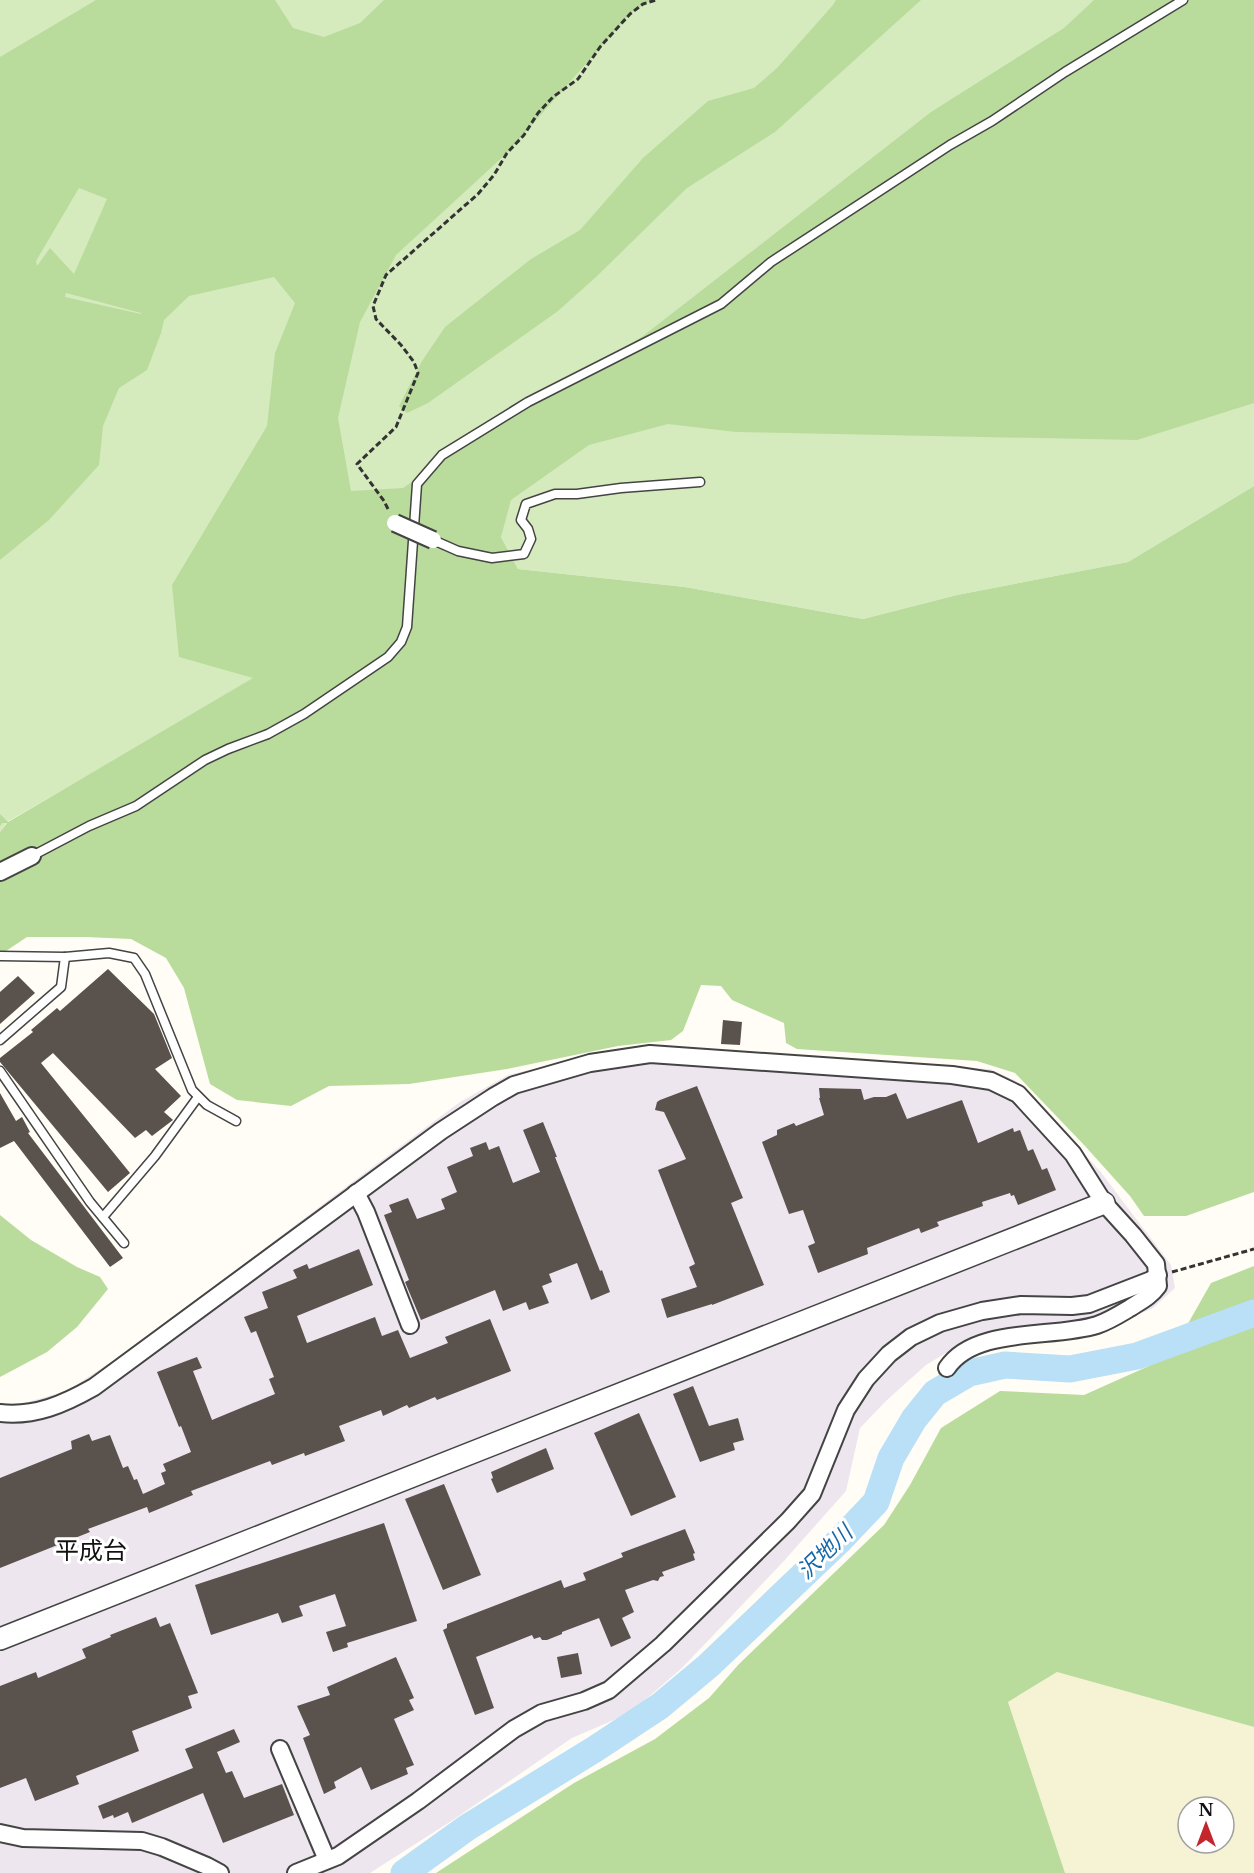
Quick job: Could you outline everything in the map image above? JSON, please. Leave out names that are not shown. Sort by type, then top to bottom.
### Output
[{"type":"street","points":[[395,523],[433,540]]},
{"type":"street","points":[[0,872],[32,856]]},
{"type":"street","points":[[0,1413],[27,1414],[47,1410],[94,1387],[441,1131],[514,1085],[590,1063],[650,1054],[952,1075],[990,1081],[1018,1094],[1073,1154],[1104,1203],[1156,1264],[1158,1286],[1152,1295],[1098,1325],[975,1345],[953,1359],[947,1368]]},
{"type":"street","points":[[356,1193],[366,1212],[410,1325]]},
{"type":"street","points":[[0,1639],[1104,1203]]},
{"type":"street","points":[[296,1873],[338,1856],[418,1801],[514,1729],[542,1713],[584,1701],[609,1690],[663,1644],[788,1521],[812,1494],[846,1410],[866,1379],[889,1354],[911,1337],[940,1323],[982,1311],[1021,1305],[1089,1304],[1151,1280],[1158,1275]]},
{"type":"street","points":[[280,1749],[327,1860]]},
{"type":"street","points":[[0,1833],[23,1838],[142,1841],[162,1847],[220,1873]]},
{"type":"lane","points":[[32,856],[88,826],[136,806],[205,760],[268,734],[286,724],[388,657],[401,642],[407,627],[417,484],[442,455],[528,402],[721,304],[771,261],[1065,72],[1183,0]]},
{"type":"lane","points":[[433,540],[458,551],[492,558],[524,554],[531,539],[521,520],[526,504],[555,495],[700,482]]},
{"type":"lane","points":[[0,956],[65,957],[109,953],[134,958],[145,974],[192,1090],[207,1105],[236,1121]]},
{"type":"lane","points":[[0,1040],[61,987],[65,957]]},
{"type":"lane","points":[[0,1071],[90,1202],[124,1243]]},
{"type":"lane","points":[[103,1217],[148,1164],[198,1097]]},
{"type":"path","points":[[395,523],[384,501],[357,464],[396,427],[418,373],[414,362],[401,345],[376,320],[373,306],[386,275],[478,194],[494,175],[507,153],[524,135],[538,113],[553,97],[578,79],[600,47],[630,14],[643,4],[656,0]]},
{"type":"path","points":[[1158,1275],[1181,1271],[1218,1258],[1254,1250]]},
{"type":"shaded area","points":[[657,1045],[713,1052],[990,1069],[1016,1081],[1100,1171],[1171,1265],[1175,1288],[1153,1308],[1101,1330],[1018,1331],[966,1341],[926,1365],[860,1428],[846,1491],[783,1562],[682,1668],[630,1713],[572,1738],[453,1820],[370,1873],[0,1873],[0,1404],[24,1403],[67,1391],[143,1341],[460,1102],[508,1075],[580,1058]]},
{"type":"shaded area","points":[[1057,1672],[1254,1727],[1254,1873],[1065,1873],[1008,1702]]},
{"type":"green space","points":[[0,0],[1254,0],[1254,486],[1128,562],[957,595],[863,619],[685,587],[518,569],[501,537],[7,822],[0,832]]},
{"type":"green space","points":[[96,0],[275,0],[293,28],[324,37],[360,23],[384,0],[651,0],[630,14],[507,153],[396,255],[360,322],[338,418],[351,491],[403,488],[463,447],[643,336],[931,112],[1064,28],[1094,0],[1254,0],[1254,403],[1137,440],[736,432],[668,424],[589,445],[511,500],[501,537],[518,569],[685,587],[863,619],[957,595],[1128,562],[1254,486],[1254,1192],[1186,1216],[1144,1216],[1130,1196],[1085,1146],[1015,1073],[977,1061],[797,1049],[786,1043],[784,1023],[732,1000],[721,986],[701,985],[683,1031],[671,1040],[618,1046],[507,1069],[409,1084],[329,1086],[291,1106],[237,1100],[210,1084],[184,988],[166,958],[131,939],[27,937],[0,955],[0,832],[7,823],[2,823],[0,826],[0,814],[8,822],[253,678],[179,657],[172,585],[267,426],[275,353],[295,303],[274,277],[189,296],[164,320],[147,370],[119,388],[103,426],[99,465],[49,520],[0,560],[0,57]],"holes":[[[79,188],[107,199],[74,274],[50,248],[37,266],[36,261]],[[66,293],[141,313],[141,314],[65,297]]]},
{"type":"green space","points":[[836,0],[921,0],[775,132],[687,188],[558,311],[428,403],[407,413],[399,406],[422,361],[445,327],[531,259],[580,230],[643,158],[708,101],[754,88],[777,68]]},
{"type":"green space","points":[[0,1215],[31,1240],[77,1267],[100,1277],[108,1289],[77,1327],[47,1352],[0,1377]]},
{"type":"green space","points":[[1254,1266],[1254,1727],[1057,1672],[1008,1702],[1065,1873],[436,1873],[574,1783],[655,1739],[709,1698],[739,1664],[884,1525],[910,1485],[941,1428],[1000,1391],[1084,1395],[1169,1357],[1211,1283]]},
{"type":"building","points":[[108,969],[154,1014],[172,1058],[155,1069],[181,1096],[164,1112],[173,1120],[152,1136],[146,1130],[135,1138],[53,1053],[41,1063],[130,1173],[108,1192],[0,1062],[0,1058],[33,1032],[31,1030],[57,1008],[60,1011]]},
{"type":"building","points":[[18,976],[35,993],[0,1024],[0,992]]},
{"type":"building","points":[[723,1020],[742,1022],[740,1045],[721,1044]]},
{"type":"building","points":[[697,1086],[743,1198],[731,1203],[764,1285],[712,1305],[667,1318],[661,1299],[697,1287],[689,1267],[695,1264],[658,1170],[686,1159],[664,1112],[655,1110],[660,1100]]},
{"type":"building","points":[[819,1088],[861,1089],[864,1100],[896,1093],[907,1119],[962,1100],[978,1143],[1013,1128],[1014,1132],[1020,1130],[1028,1151],[1033,1149],[1042,1170],[1047,1168],[1056,1190],[1018,1205],[1014,1195],[1011,1196],[1010,1193],[982,1202],[983,1206],[937,1222],[939,1226],[921,1233],[919,1228],[867,1248],[868,1254],[818,1273],[808,1246],[815,1243],[803,1210],[789,1214],[762,1142],[777,1135],[777,1130],[794,1123],[796,1126],[824,1115],[819,1098]]},
{"type":"building","points":[[0,1093],[16,1121],[22,1117],[30,1132],[28,1133],[123,1258],[110,1267],[14,1141],[0,1148]]},
{"type":"building","points":[[543,1122],[610,1292],[591,1300],[577,1263],[549,1274],[552,1282],[542,1286],[549,1303],[529,1310],[526,1302],[503,1311],[495,1290],[421,1320],[405,1282],[409,1280],[384,1215],[392,1212],[389,1205],[408,1198],[417,1219],[445,1209],[441,1199],[457,1192],[447,1167],[473,1156],[470,1148],[486,1142],[489,1150],[499,1146],[513,1183],[540,1172],[523,1130]]},
{"type":"building","points":[[359,1249],[373,1285],[297,1316],[307,1343],[375,1317],[382,1336],[398,1330],[410,1358],[448,1343],[445,1337],[490,1319],[511,1371],[437,1400],[435,1397],[409,1408],[407,1405],[383,1416],[381,1410],[339,1426],[345,1441],[272,1465],[270,1461],[191,1491],[193,1495],[149,1513],[147,1507],[88,1529],[90,1532],[0,1568],[0,1478],[72,1449],[71,1441],[89,1434],[92,1441],[110,1435],[123,1468],[128,1466],[143,1494],[165,1484],[161,1473],[166,1471],[163,1464],[191,1452],[157,1372],[197,1357],[202,1368],[193,1371],[212,1420],[275,1394],[269,1379],[274,1377],[256,1331],[251,1333],[244,1317],[268,1308],[262,1292],[297,1278],[293,1270],[307,1264],[309,1269]]},
{"type":"building","points":[[693,1386],[709,1426],[738,1418],[744,1440],[733,1443],[735,1450],[700,1462],[673,1394]]},
{"type":"building","points":[[639,1413],[676,1497],[631,1516],[594,1433]]},
{"type":"building","points":[[546,1448],[554,1469],[497,1493],[491,1479],[493,1478],[491,1472]]},
{"type":"building","points":[[444,1484],[481,1575],[443,1590],[405,1499]]},
{"type":"building","points":[[384,1523],[417,1621],[347,1643],[348,1647],[333,1652],[326,1632],[346,1626],[335,1594],[299,1606],[303,1616],[282,1623],[278,1613],[211,1635],[195,1585]]},
{"type":"building","points":[[685,1529],[695,1553],[693,1554],[695,1560],[662,1572],[664,1576],[658,1581],[653,1580],[625,1590],[634,1612],[622,1618],[631,1638],[611,1647],[599,1618],[547,1640],[542,1640],[540,1637],[534,1639],[532,1635],[476,1657],[494,1708],[475,1715],[443,1630],[447,1628],[447,1624],[561,1580],[564,1588],[586,1580],[583,1573],[623,1557],[621,1553]]},
{"type":"building","points":[[156,1617],[160,1627],[170,1623],[198,1693],[188,1696],[192,1708],[132,1731],[139,1751],[76,1776],[79,1784],[35,1801],[26,1778],[0,1788],[0,1686],[36,1672],[38,1678],[86,1658],[82,1649]]},
{"type":"building","points":[[578,1653],[582,1674],[561,1678],[557,1657]]},
{"type":"building","points":[[396,1657],[414,1698],[409,1700],[414,1710],[394,1719],[414,1765],[406,1768],[408,1774],[371,1790],[361,1767],[334,1782],[336,1788],[324,1794],[303,1738],[310,1735],[297,1706],[330,1695],[327,1687]]},
{"type":"building","points":[[234,1729],[240,1742],[217,1752],[226,1773],[232,1771],[244,1798],[282,1784],[294,1815],[223,1843],[203,1793],[132,1823],[128,1812],[114,1818],[113,1815],[103,1819],[98,1806],[193,1768],[185,1749]]},
{"type":"waterway","name":"沢地川","points":[[404,1873],[468,1827],[660,1706],[708,1666],[840,1540],[876,1502],[891,1458],[914,1419],[935,1393],[969,1373],[1005,1365],[1070,1369],[1137,1356],[1254,1313]]},
{"type":"district","name":"平成台","points":[[91,1550]]}]
